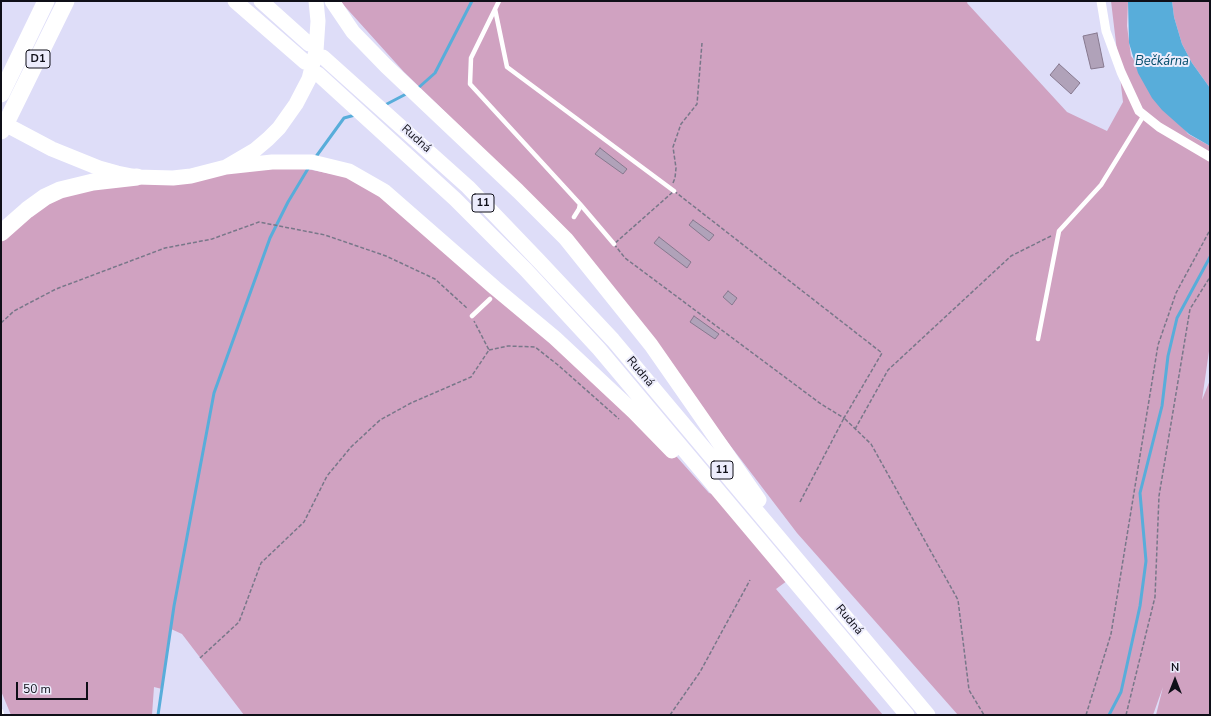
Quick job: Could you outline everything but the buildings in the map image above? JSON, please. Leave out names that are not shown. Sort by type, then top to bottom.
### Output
[{"type":"highway","name":"D1","points":[[1,94],[46,1]]},
{"type":"highway","name":"D1","points":[[3,125],[66,1]]},
{"type":"highway","points":[[235,1],[305,62]]},
{"type":"highway","points":[[261,1],[309,44]]},
{"type":"highway","points":[[332,1],[354,32],[386,66],[518,191],[566,239],[606,287],[651,345],[814,580]]},
{"type":"highway","points":[[226,167],[255,150],[279,128],[303,92],[313,66],[317,36],[317,5]]},
{"type":"highway","name":"Rudná","points":[[323,57],[422,144],[468,187],[540,261],[618,345],[928,715]]},
{"type":"highway","name":"Rudná","points":[[318,74],[417,163],[526,270],[599,349],[907,715]]},
{"type":"highway","points":[[3,125],[52,149],[98,168],[137,177]]},
{"type":"highway","points":[[1,233],[27,210],[45,197],[60,190],[93,182],[137,177],[155,178],[185,176],[226,167],[272,162],[312,162],[349,171],[384,191],[555,338],[660,438],[709,493],[723,497]]},
{"type":"street","points":[[1101,1],[1106,31],[1121,72],[1139,111],[1159,127],[1210,157]]},
{"type":"lane","points":[[499,1],[471,58],[470,84],[580,204],[614,244]]},
{"type":"lane","points":[[495,9],[507,67],[674,191]]},
{"type":"lane","points":[[1038,339],[1059,231],[1101,185],[1144,115]]},
{"type":"lane","points":[[574,217],[580,204]]},
{"type":"lane","points":[[472,316],[490,299]]},
{"type":"path","points":[[670,188],[676,173],[673,147],[681,124],[698,104],[702,42]]},
{"type":"path","points":[[800,502],[844,418],[882,353],[674,191],[614,244],[625,258],[821,404],[844,418],[871,444],[958,600],[969,690],[984,715]]},
{"type":"path","points":[[1,323],[14,311],[56,289],[165,248],[212,239],[259,222],[325,235],[386,256],[435,279],[470,310],[489,350]]},
{"type":"path","points":[[1086,715],[1111,634],[1158,345],[1176,293],[1210,230]]},
{"type":"path","points":[[855,429],[888,370],[1011,256],[1059,231]]},
{"type":"path","points":[[1126,715],[1154,597],[1158,496],[1190,309],[1210,277]]},
{"type":"path","points":[[200,658],[239,622],[261,563],[304,522],[326,476],[351,447],[380,420],[411,403],[472,377],[489,350],[508,346],[534,348],[558,365],[619,419]]},
{"type":"path","points":[[670,715],[700,672],[750,580]]},
{"type":"shaded area","points":[[340,1],[968,1],[967,3],[1067,112],[1107,131],[1123,102],[1111,1],[1128,1],[1127,26],[1131,56],[1188,134],[1210,146],[1210,344],[1202,400],[1210,380],[1210,715],[1156,715],[1163,687],[1153,715],[958,715],[797,533],[562,225],[404,72]]},
{"type":"shaded area","points":[[1172,1],[1210,1],[1210,88],[1192,63],[1182,44],[1174,17]]},
{"type":"shaded area","points":[[272,162],[367,181],[660,438],[709,493],[723,497],[791,578],[776,589],[883,715],[244,715],[182,634],[171,629],[162,689],[154,687],[152,715],[11,715],[1,691],[1,233],[45,197]]},
{"type":"water","name":"Bečkárna","points":[[1128,1],[1172,1],[1174,17],[1182,44],[1192,63],[1210,88],[1210,146],[1189,134],[1162,110],[1152,98],[1138,73],[1129,43]]},
{"type":"waterway","points":[[417,89],[435,73],[472,1]]},
{"type":"waterway","points":[[385,105],[408,93]]},
{"type":"waterway","points":[[315,158],[344,118],[355,115]]},
{"type":"waterway","points":[[158,715],[174,606],[214,393],[270,238],[288,202],[309,167]]},
{"type":"waterway","points":[[1109,715],[1121,692],[1140,606],[1146,561],[1140,493],[1162,406],[1168,356],[1177,318],[1210,257]]}]
